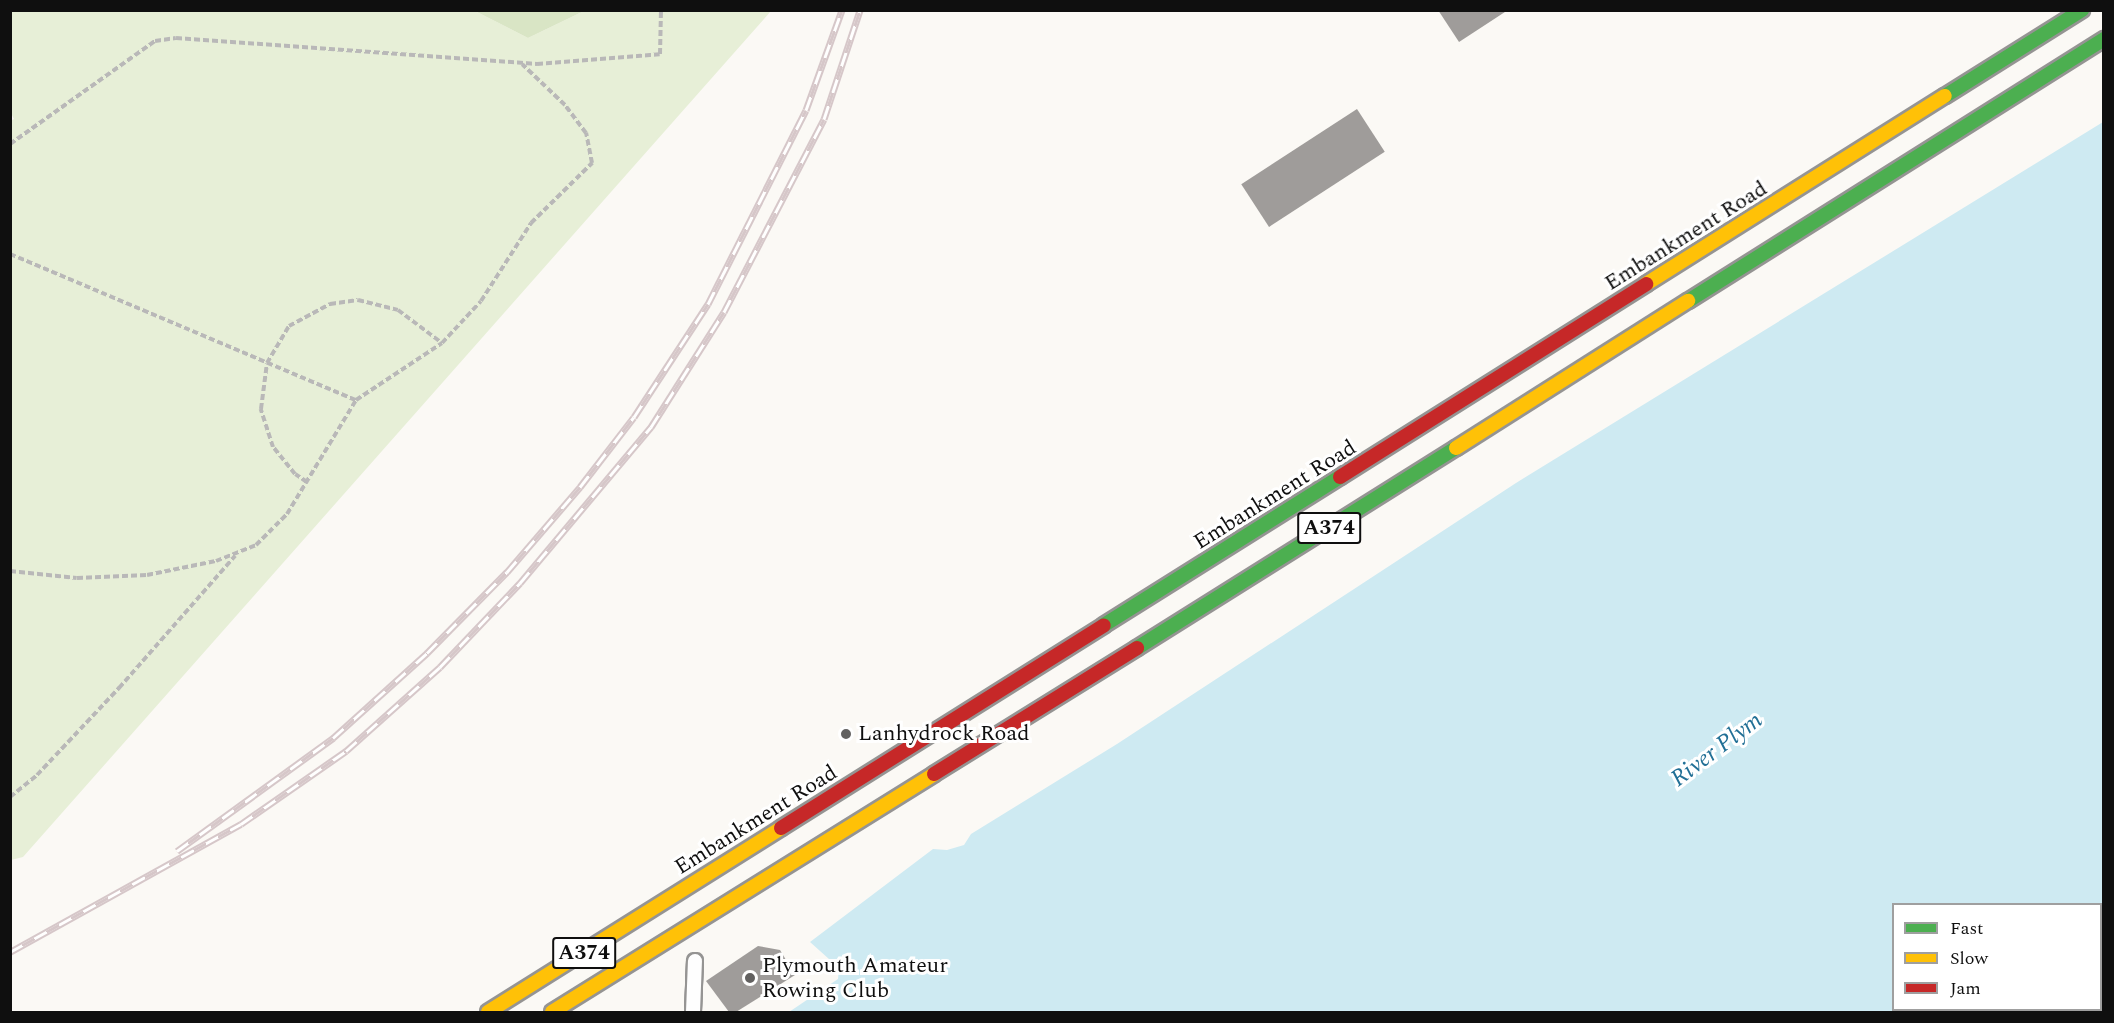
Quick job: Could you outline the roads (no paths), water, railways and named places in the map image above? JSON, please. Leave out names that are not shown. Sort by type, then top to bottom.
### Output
[{"type":"main road","name":"Embankment Road","points":[[488,1012],[2082,10]]},
{"type":"main road","name":"A374","points":[[552,1012],[1188,617],[2103,39]]},
{"type":"lane","points":[[693,1012],[695,961]]},
{"type":"water","name":"River Plym","points":[[2103,122],[2103,1012],[789,1012],[838,979],[839,968],[810,942],[933,849],[947,850],[964,845],[971,834],[1117,744],[1516,483]]},
{"type":"railway","points":[[177,851],[333,738],[427,653],[507,572],[580,487],[634,417],[708,304],[806,110],[842,10]]},
{"type":"railway","points":[[10,952],[241,824],[346,751],[440,667],[520,583],[651,427],[724,312],[824,119],[860,10]]},
{"type":"place","name":"Lanhydrock Road","points":[[846,734]]},
{"type":"place","name":"Plymouth Amateur Rowing Club","points":[[750,978]]}]
